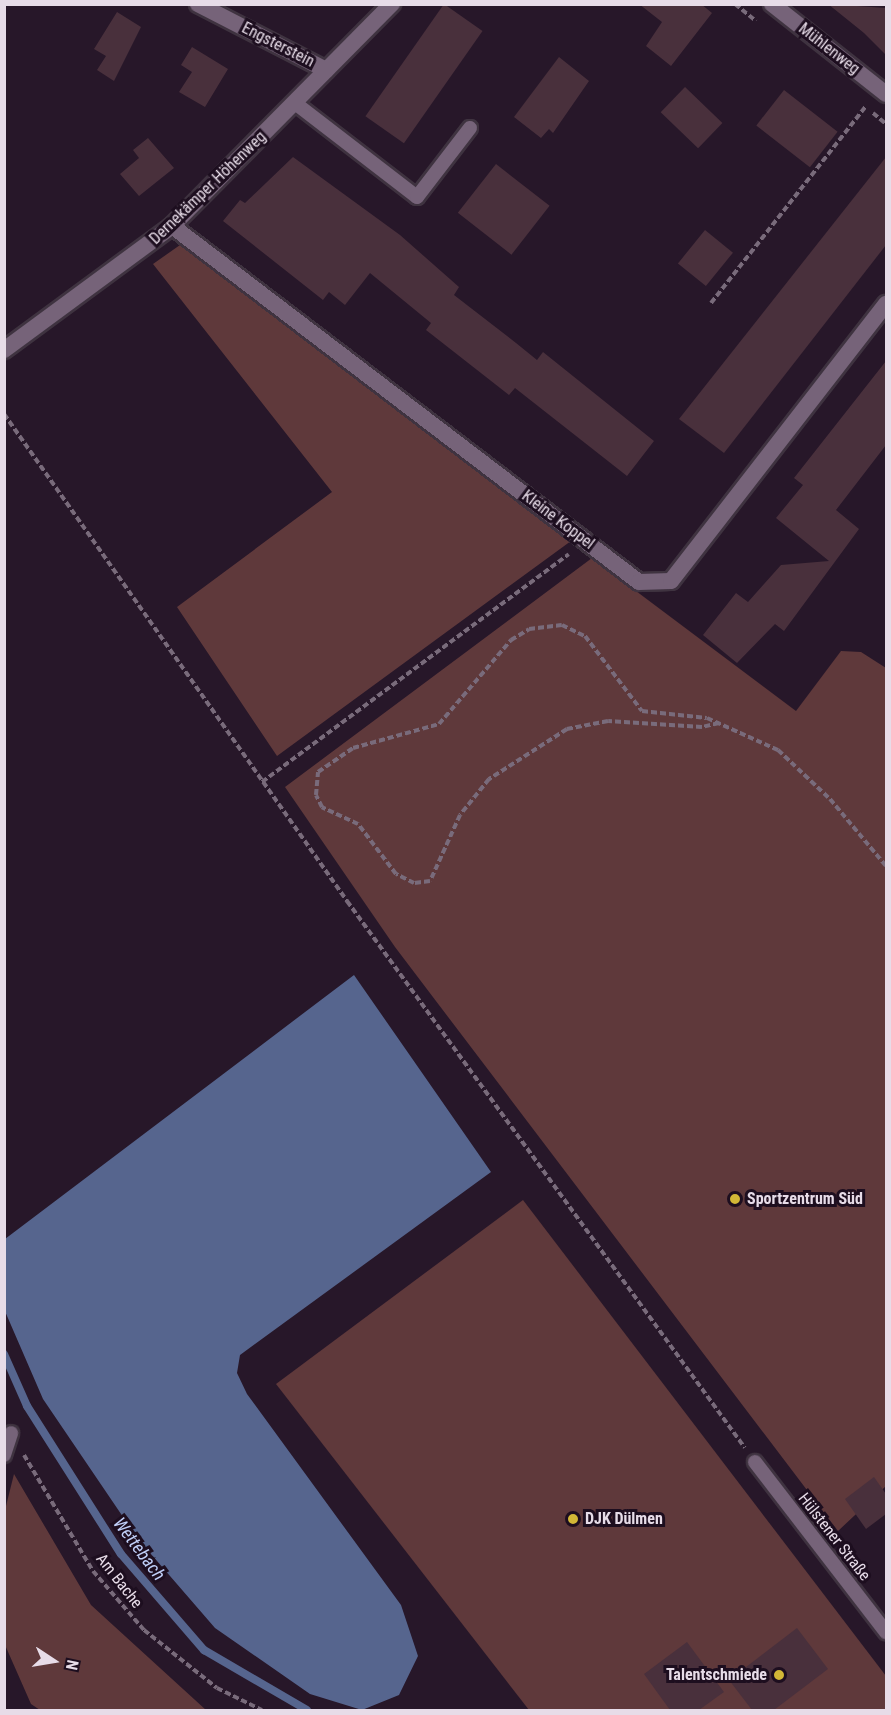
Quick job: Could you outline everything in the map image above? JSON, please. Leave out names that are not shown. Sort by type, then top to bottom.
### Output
[{"type":"street","name":"Engsterstein","points":[[198,4],[326,70]]},
{"type":"street","name":"Dernekämper Höhenweg","points":[[4,350],[172,226],[392,4]]},
{"type":"street","name":"Mühlenweg","points":[[772,4],[883,92]]},
{"type":"street","name":"Kleine Koppel","points":[[172,226],[639,582],[671,581],[886,303]]},
{"type":"lane","points":[[295,103],[417,197],[470,128]]},
{"type":"lane","points":[[4,1455],[10,1433]]},
{"type":"lane","name":"Hülstener Straße","points":[[755,1462],[886,1632]]},
{"type":"path","points":[[711,303],[883,92]]},
{"type":"path","points":[[4,414],[262,782],[755,1462]]},
{"type":"path","points":[[262,782],[586,541]]},
{"type":"path","points":[[719,723],[702,727],[608,721],[567,729],[489,779],[459,815],[430,881],[414,883],[396,874],[358,824],[322,807],[316,795],[318,772],[353,748],[439,724],[469,695],[493,657],[529,629],[562,625],[585,636],[642,711],[719,723],[778,750],[830,799],[886,866]]},
{"type":"path","points":[[878,856],[886,857]]},
{"type":"path","name":"Am Bache","points":[[10,1433],[93,1571],[144,1630],[217,1688],[262,1710]]},
{"type":"shaded area","points":[[180,245],[571,541],[277,756],[177,607],[332,492],[153,264]]},
{"type":"shaded area","name":"Sportzentrum Süd","points":[[592,558],[796,711],[841,651],[861,652],[886,668],[886,1486],[838,1531],[395,947],[285,787]]},
{"type":"shaded area","name":"DJK Dülmen","points":[[523,1200],[886,1676],[886,1710],[529,1710],[276,1384]]},
{"type":"shaded area","points":[[14,1474],[91,1605],[206,1710],[40,1710],[31,1704],[5,1645],[5,1510]]},
{"type":"water","points":[[354,975],[491,1172],[240,1355],[237,1373],[247,1394],[401,1605],[418,1656],[399,1695],[362,1710],[310,1694],[215,1628],[138,1539],[43,1399],[4,1309],[5,1239]]},
{"type":"building","points":[[444,4],[483,31],[404,143],[365,116]]},
{"type":"building","points":[[639,4],[701,4],[712,13],[671,66],[646,46],[662,22]]},
{"type":"building","points":[[828,4],[886,8],[886,55],[864,33]]},
{"type":"building","points":[[117,12],[141,27],[114,81],[97,70],[106,56],[94,49]]},
{"type":"building","points":[[192,47],[228,69],[205,107],[179,92],[192,72],[181,65]]},
{"type":"building","points":[[559,57],[589,81],[553,133],[549,129],[541,138],[514,117]]},
{"type":"building","points":[[685,87],[722,123],[698,148],[661,112]]},
{"type":"building","points":[[784,90],[838,132],[810,167],[756,125]]},
{"type":"building","points":[[148,138],[174,168],[139,196],[120,174],[139,158],[133,150]]},
{"type":"building","points":[[293,157],[400,235],[459,287],[454,295],[537,360],[543,352],[654,441],[627,476],[515,388],[509,395],[426,330],[431,323],[370,273],[345,305],[329,292],[323,300],[223,221],[240,200],[245,203]]},
{"type":"building","points":[[886,157],[886,245],[724,453],[679,419]]},
{"type":"building","points":[[496,164],[550,206],[511,255],[458,213]]},
{"type":"building","points":[[705,230],[733,253],[706,286],[678,263]]},
{"type":"building","points":[[886,361],[886,445],[836,510],[859,529],[784,631],[775,624],[737,663],[703,635],[736,593],[748,602],[781,565],[829,561],[776,518],[803,485],[794,478]]},
{"type":"building","points":[[874,1477],[886,1494],[886,1514],[866,1529],[845,1499]]},
{"type":"building","name":"Talentschmiede","points":[[797,1628],[828,1669],[774,1710],[752,1710],[729,1680]]},
{"type":"building","points":[[687,1642],[724,1692],[699,1710],[670,1710],[644,1674]]},
{"type":"waterway","name":"Wettebach","points":[[4,1354],[27,1406],[121,1554],[204,1650],[307,1710]]},
{"type":"place","name":"Sportzentrum Süd","points":[[735,1199]]},
{"type":"place","name":"DJK Dülmen","points":[[573,1519]]},
{"type":"place","name":"Talentschmiede","points":[[779,1675]]}]
